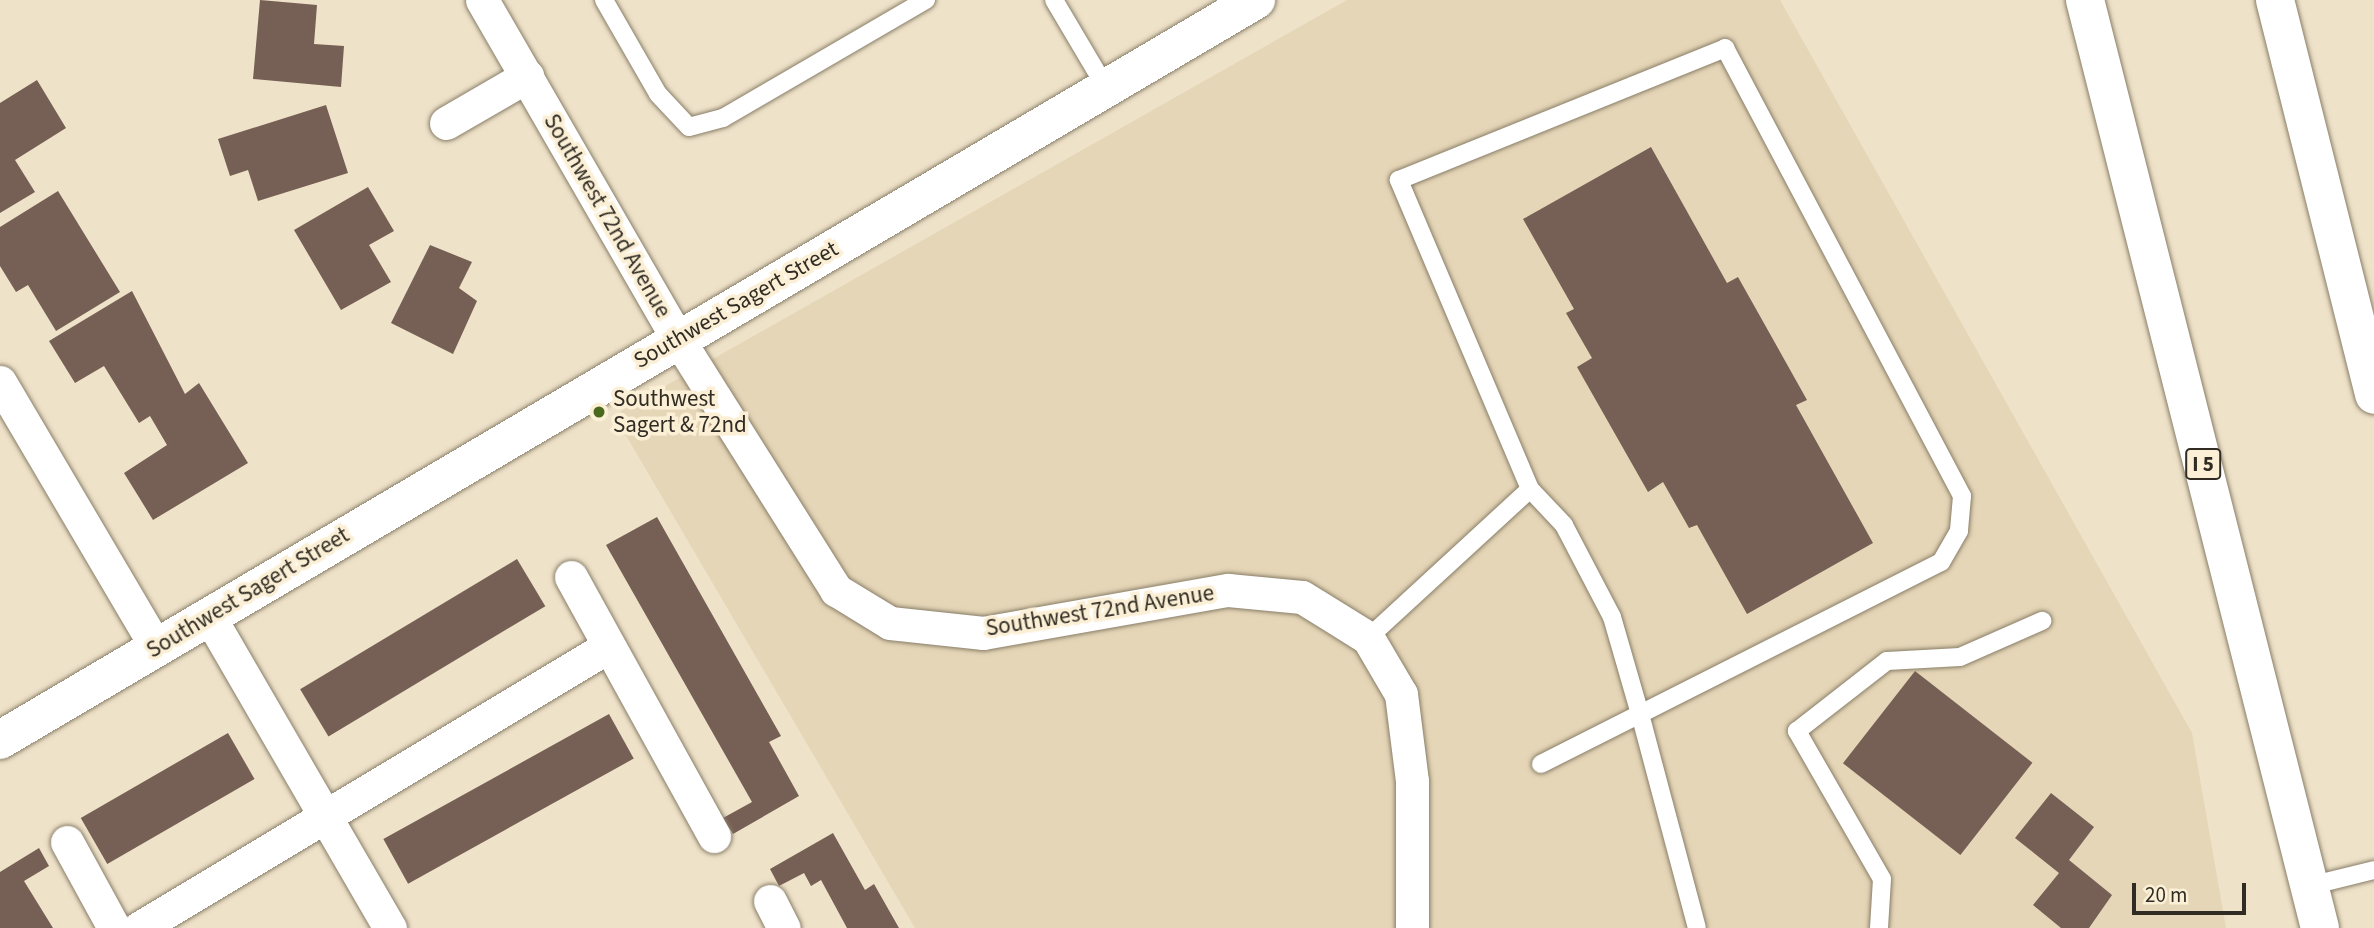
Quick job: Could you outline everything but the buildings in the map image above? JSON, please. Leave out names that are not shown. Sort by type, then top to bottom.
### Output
[{"type":"main road","name":"Southwest Sagert Street","points":[[0,740],[1256,0]]},
{"type":"main road","name":"I 5","points":[[2085,0],[2320,928]]},
{"type":"main road","points":[[2275,0],[2374,395]]},
{"type":"street","name":"Southwest 72nd Avenue","points":[[482,0],[678,339],[836,590],[890,623],[983,633],[1228,590],[1302,597],[1368,638],[1401,694],[1412,781],[1412,928]]},
{"type":"street","points":[[446,123],[527,76]]},
{"type":"street","points":[[0,382],[156,648]]},
{"type":"street","points":[[571,577],[715,836]]},
{"type":"street","points":[[209,616],[390,928]]},
{"type":"street","points":[[139,928],[609,646]]},
{"type":"street","points":[[67,842],[114,928]]},
{"type":"lane","points":[[604,0],[658,94],[689,127],[723,118],[926,0]]},
{"type":"lane","points":[[1054,0],[1105,88]]},
{"type":"lane","points":[[1541,764],[1640,714],[1941,562],[1959,531],[1962,496],[1726,48],[1399,180],[1530,489],[1564,525],[1612,617],[1640,714],[1697,928]]},
{"type":"lane","points":[[1368,638],[1530,489]]},
{"type":"lane","points":[[1879,928],[1882,879],[1797,731],[1887,661],[1960,657],[2042,621]]},
{"type":"lane","points":[[2309,886],[2374,870]]},
{"type":"shaded area","points":[[1347,0],[1780,0],[2192,733],[2226,928],[915,928],[614,415]]},
{"type":"place","name":"Southwest Sagert & 72nd","points":[[599,412]]}]
